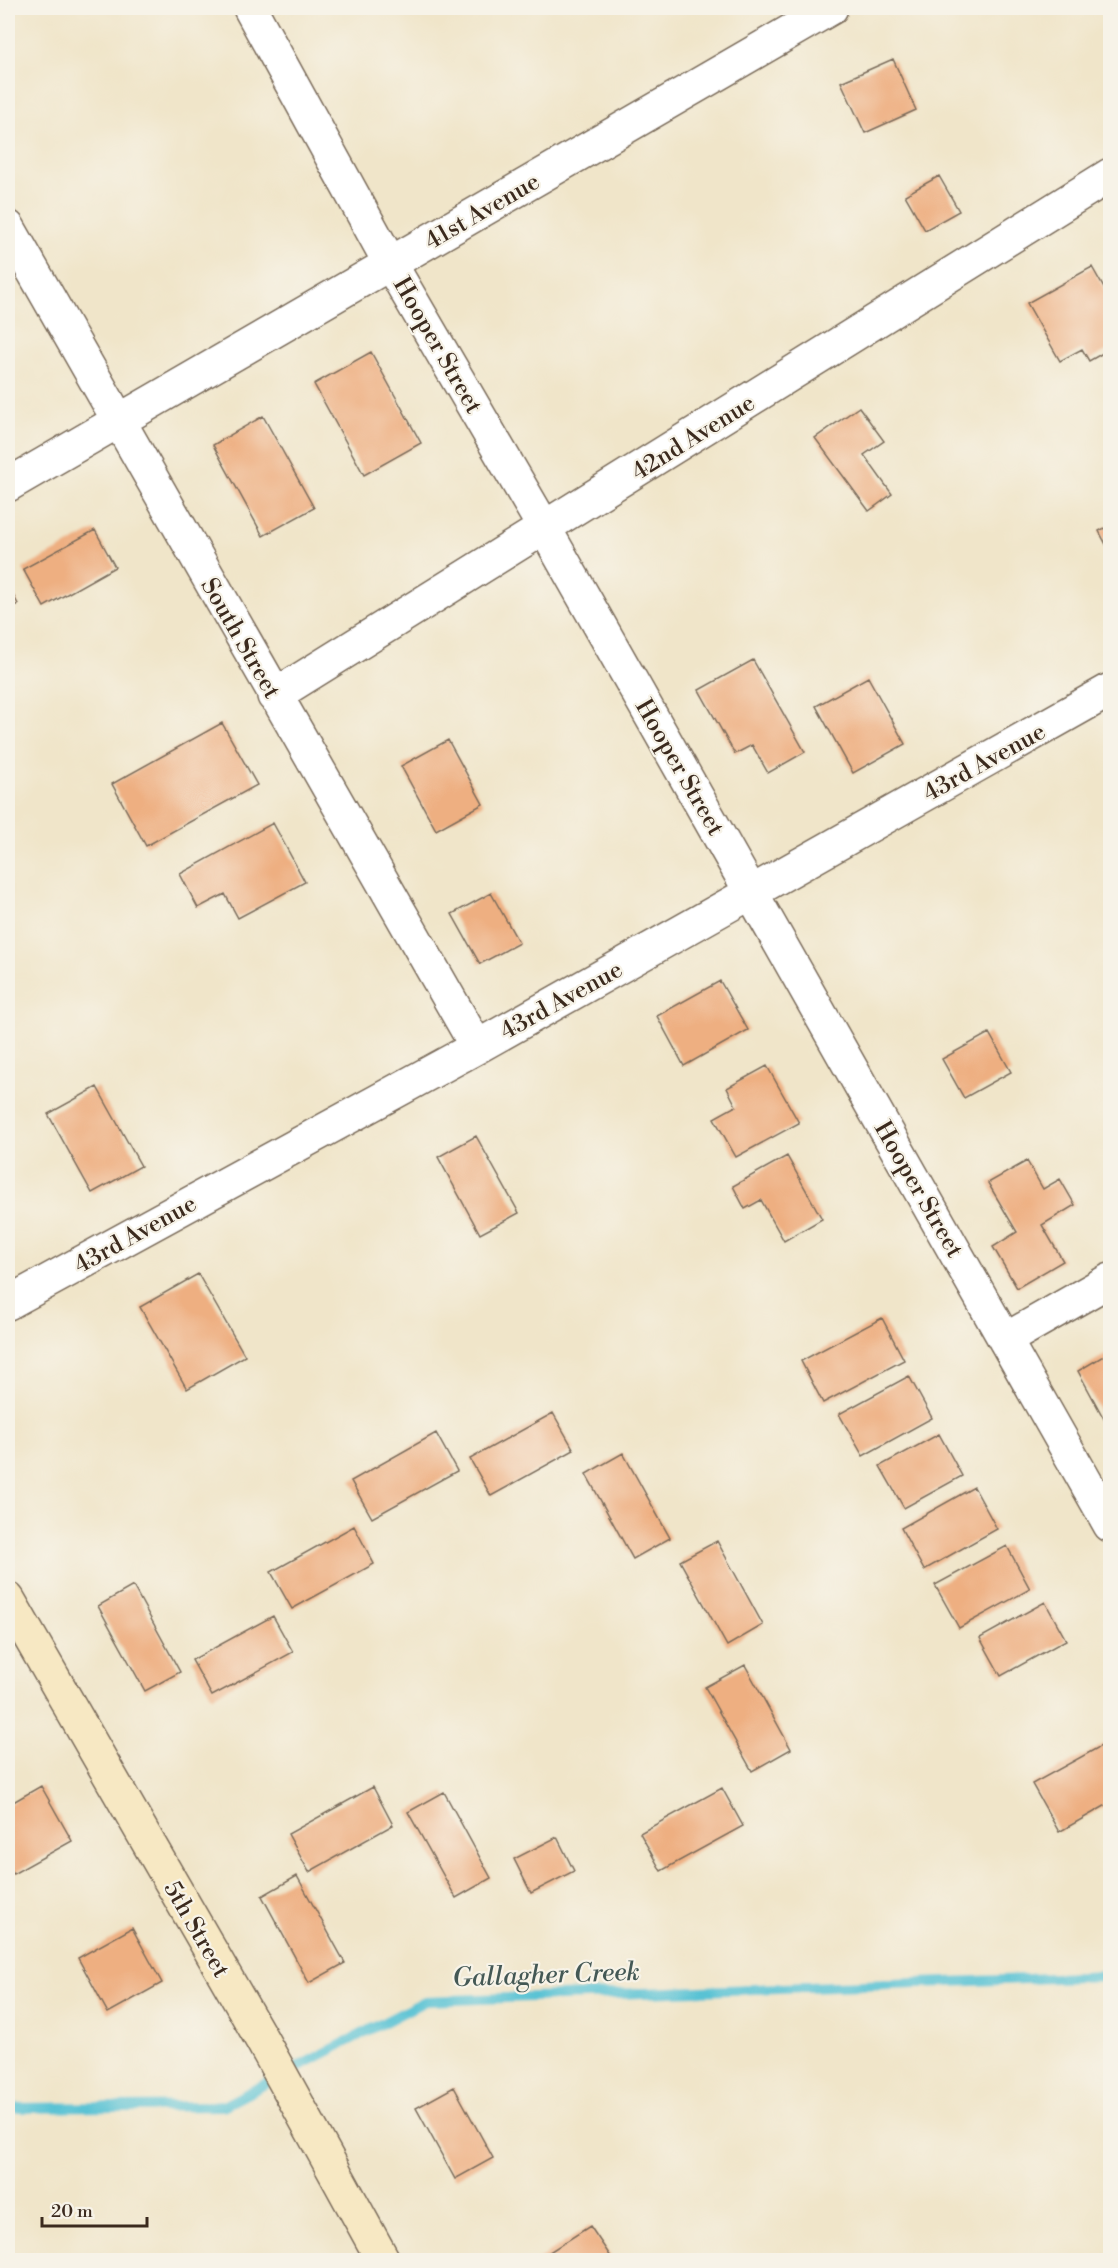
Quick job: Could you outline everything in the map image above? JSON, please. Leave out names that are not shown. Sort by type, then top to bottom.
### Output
[{"type":"street","name":"Hooper Street","points":[[250,8],[391,265],[545,529],[1110,1525]]},
{"type":"street","name":"41st Avenue","points":[[8,485],[831,8]]},
{"type":"street","name":"42nd Avenue","points":[[274,696],[1110,175]]},
{"type":"street","name":"South Street","points":[[8,227],[274,696],[477,1047]]},
{"type":"street","name":"43rd Avenue","points":[[8,1303],[477,1047],[1110,690]]},
{"type":"street","points":[[1005,1340],[1110,1280]]},
{"type":"street","name":"5th Street","points":[[8,1599],[262,2040],[383,2260]]},
{"type":"building","points":[[893,59],[916,110],[865,133],[841,82]]},
{"type":"building","points":[[939,176],[959,211],[925,230],[905,195]]},
{"type":"building","points":[[1092,267],[1110,299],[1110,349],[1089,361],[1082,349],[1060,361],[1027,303]]},
{"type":"building","points":[[371,352],[421,443],[364,475],[314,384]]},
{"type":"building","points":[[859,407],[884,441],[864,455],[892,494],[869,511],[815,438]]},
{"type":"building","points":[[263,416],[314,508],[263,536],[213,445]]},
{"type":"building","points":[[1110,525],[1110,552],[1099,531]]},
{"type":"building","points":[[95,530],[115,567],[44,607],[23,569]]},
{"type":"building","points":[[8,586],[18,604],[8,610]]},
{"type":"building","points":[[753,660],[805,752],[768,773],[752,745],[735,754],[699,690]]},
{"type":"building","points":[[868,677],[905,744],[853,773],[816,706]]},
{"type":"building","points":[[222,723],[257,785],[146,846],[112,784]]},
{"type":"building","points":[[448,740],[483,804],[436,830],[401,766]]},
{"type":"building","points":[[273,823],[305,882],[238,918],[225,894],[198,908],[180,874]]},
{"type":"building","points":[[491,893],[519,943],[480,964],[452,914]]},
{"type":"building","points":[[720,981],[748,1030],[684,1066],[657,1016]]},
{"type":"building","points":[[989,1033],[1011,1072],[964,1098],[942,1059]]},
{"type":"building","points":[[767,1066],[799,1123],[736,1157],[714,1118],[736,1106],[727,1088]]},
{"type":"building","points":[[97,1087],[141,1166],[92,1193],[48,1114]]},
{"type":"building","points":[[476,1136],[519,1213],[480,1234],[438,1157]]},
{"type":"building","points":[[787,1156],[822,1219],[784,1241],[761,1200],[745,1209],[733,1186]]},
{"type":"building","points":[[1027,1161],[1043,1189],[1060,1179],[1075,1205],[1042,1225],[1063,1261],[1017,1288],[993,1247],[1017,1232],[988,1183]]},
{"type":"building","points":[[198,1274],[245,1356],[187,1389],[140,1307]]},
{"type":"building","points":[[882,1318],[904,1360],[823,1403],[801,1361]]},
{"type":"building","points":[[1110,1352],[1110,1430],[1078,1371]]},
{"type":"building","points":[[909,1376],[932,1418],[863,1456],[839,1414]]},
{"type":"building","points":[[553,1413],[574,1450],[491,1496],[470,1459]]},
{"type":"building","points":[[436,1433],[457,1471],[372,1518],[351,1481]]},
{"type":"building","points":[[939,1434],[962,1476],[904,1508],[880,1466]]},
{"type":"building","points":[[623,1453],[670,1538],[633,1559],[586,1474]]},
{"type":"building","points":[[974,1487],[997,1529],[924,1570],[901,1528]]},
{"type":"building","points":[[354,1526],[374,1564],[292,1609],[271,1572]]},
{"type":"building","points":[[717,1541],[763,1625],[727,1646],[680,1561]]},
{"type":"building","points":[[1007,1546],[1030,1589],[959,1628],[935,1585]]},
{"type":"building","points":[[133,1586],[180,1672],[145,1691],[98,1606]]},
{"type":"building","points":[[1045,1602],[1066,1640],[1001,1676],[980,1638]]},
{"type":"building","points":[[273,1616],[293,1652],[212,1696],[192,1660]]},
{"type":"building","points":[[745,1665],[791,1749],[752,1771],[705,1687]]},
{"type":"building","points":[[1110,1741],[1110,1803],[1059,1832],[1032,1784]]},
{"type":"building","points":[[41,1786],[72,1841],[13,1874],[8,1864],[8,1805]]},
{"type":"building","points":[[373,1787],[393,1825],[309,1872],[288,1834]]},
{"type":"building","points":[[722,1788],[743,1826],[661,1871],[640,1833]]},
{"type":"building","points":[[444,1792],[491,1878],[456,1898],[408,1812]]},
{"type":"building","points":[[557,1837],[574,1871],[531,1893],[514,1859]]},
{"type":"building","points":[[297,1876],[345,1963],[309,1983],[262,1896]]},
{"type":"building","points":[[132,1928],[162,1983],[108,2013],[78,1958]]},
{"type":"building","points":[[454,2087],[493,2158],[455,2179],[416,2108]]},
{"type":"building","points":[[590,2226],[613,2260],[537,2260]]},
{"type":"waterway","name":"Gallagher Creek","points":[[8,2108],[223,2106],[425,2001],[1110,1976]]}]
